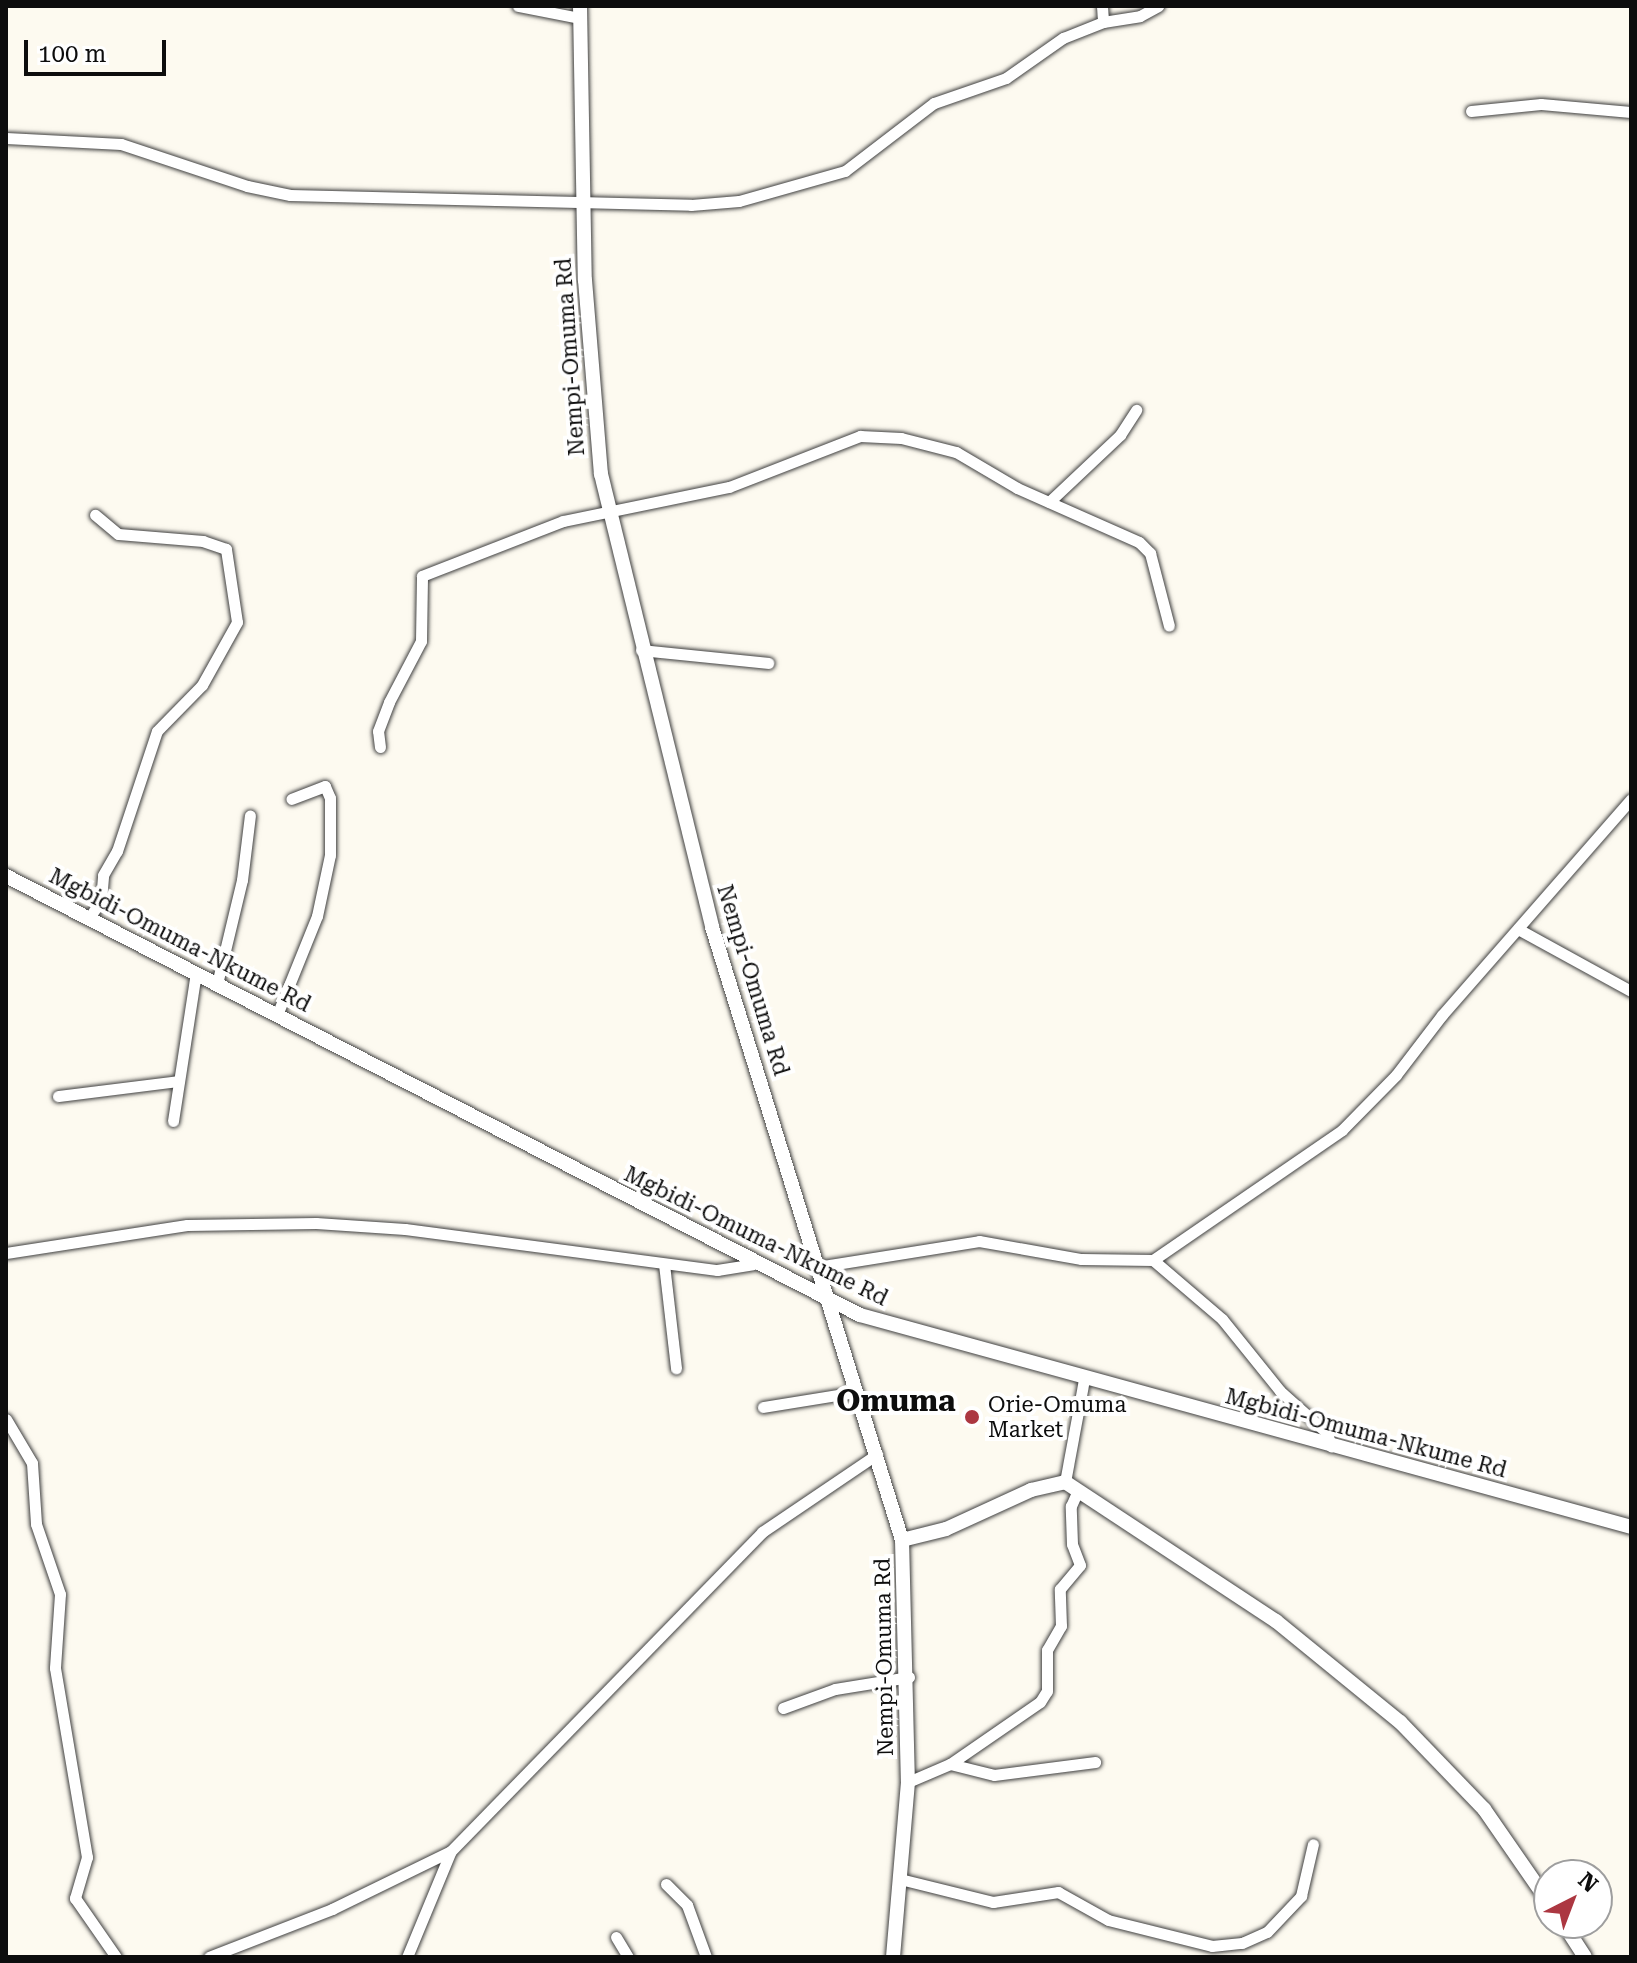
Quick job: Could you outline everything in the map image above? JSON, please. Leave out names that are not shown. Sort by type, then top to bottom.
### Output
[{"type":"street","points":[[518,6],[580,12]]},
{"type":"street","points":[[1102,6],[1103,22]]},
{"type":"street","points":[[6,138],[121,144],[247,186],[290,195],[691,205],[739,201],[808,184],[854,165],[934,103],[1006,78],[1063,38],[1103,22],[1140,16],[1158,6]]},
{"type":"street","name":"Nempi-Omuma Rd","points":[[580,12],[583,201],[601,474],[641,650],[712,927],[902,1540],[909,1677],[908,1782],[904,1880],[893,1957]]},
{"type":"street","points":[[1471,111],[1541,104],[1631,112]]},
{"type":"street","points":[[1049,502],[1120,435],[1136,410]]},
{"type":"street","points":[[380,747],[378,731],[389,702],[421,641],[422,576],[563,521],[611,508],[729,487],[860,436],[945,448],[1049,502],[1139,542],[1150,553],[1169,626]]},
{"type":"street","points":[[89,918],[101,900],[103,875],[117,851],[157,731],[202,685],[237,622],[226,549],[203,541],[118,534],[95,515]]},
{"type":"street","points":[[641,650],[768,663]]},
{"type":"street","points":[[277,1015],[317,916],[330,855],[330,798],[325,786],[291,799]]},
{"type":"street","points":[[817,1267],[979,1241],[1081,1259],[1153,1260],[1342,1130],[1396,1075],[1631,799]]},
{"type":"street","points":[[217,984],[242,880],[250,815]]},
{"type":"street","name":"Mgbidi-Omuma-Nkume Rd","points":[[6,876],[829,1301],[906,1330],[1631,1527]]},
{"type":"street","points":[[1518,929],[1631,991]]},
{"type":"street","points":[[173,1121],[196,973]]},
{"type":"street","points":[[58,1096],[178,1081]]},
{"type":"street","points":[[6,1253],[187,1225],[316,1223],[405,1229],[717,1270],[753,1264]]},
{"type":"street","points":[[1153,1260],[1222,1319],[1280,1391],[1327,1433],[1331,1446]]},
{"type":"street","points":[[664,1264],[676,1368]]},
{"type":"street","points":[[1065,1482],[1084,1379]]},
{"type":"street","points":[[763,1407],[856,1392]]},
{"type":"street","points":[[6,1419],[32,1463],[36,1524],[60,1594],[55,1668],[87,1857],[75,1898],[116,1957]]},
{"type":"street","points":[[209,1957],[332,1909],[451,1851],[762,1532],[877,1454]]},
{"type":"street","points":[[902,1540],[946,1529],[1031,1490],[1065,1482],[1276,1621],[1400,1722],[1484,1809],[1533,1880]]},
{"type":"street","points":[[908,1782],[950,1764],[1040,1702],[1047,1691],[1047,1650],[1061,1626],[1060,1589],[1080,1565],[1072,1544],[1071,1506],[1078,1490]]},
{"type":"street","points":[[783,1708],[835,1689],[909,1677]]},
{"type":"street","points":[[950,1764],[994,1775],[1095,1762]]},
{"type":"street","points":[[904,1880],[993,1902],[1058,1892],[1108,1920],[1212,1946],[1242,1943],[1267,1932],[1301,1896],[1313,1844]]},
{"type":"street","points":[[407,1957],[451,1851]]},
{"type":"street","points":[[666,1884],[687,1905],[706,1957]]},
{"type":"street","points":[[616,1937],[628,1957]]},
{"type":"street","points":[[1573,1939],[1585,1957]]},
{"type":"place","name":"Orie-Omuma Market","points":[[972,1417]]},
{"type":"district","name":"Omuma","points":[[896,1401]]}]
